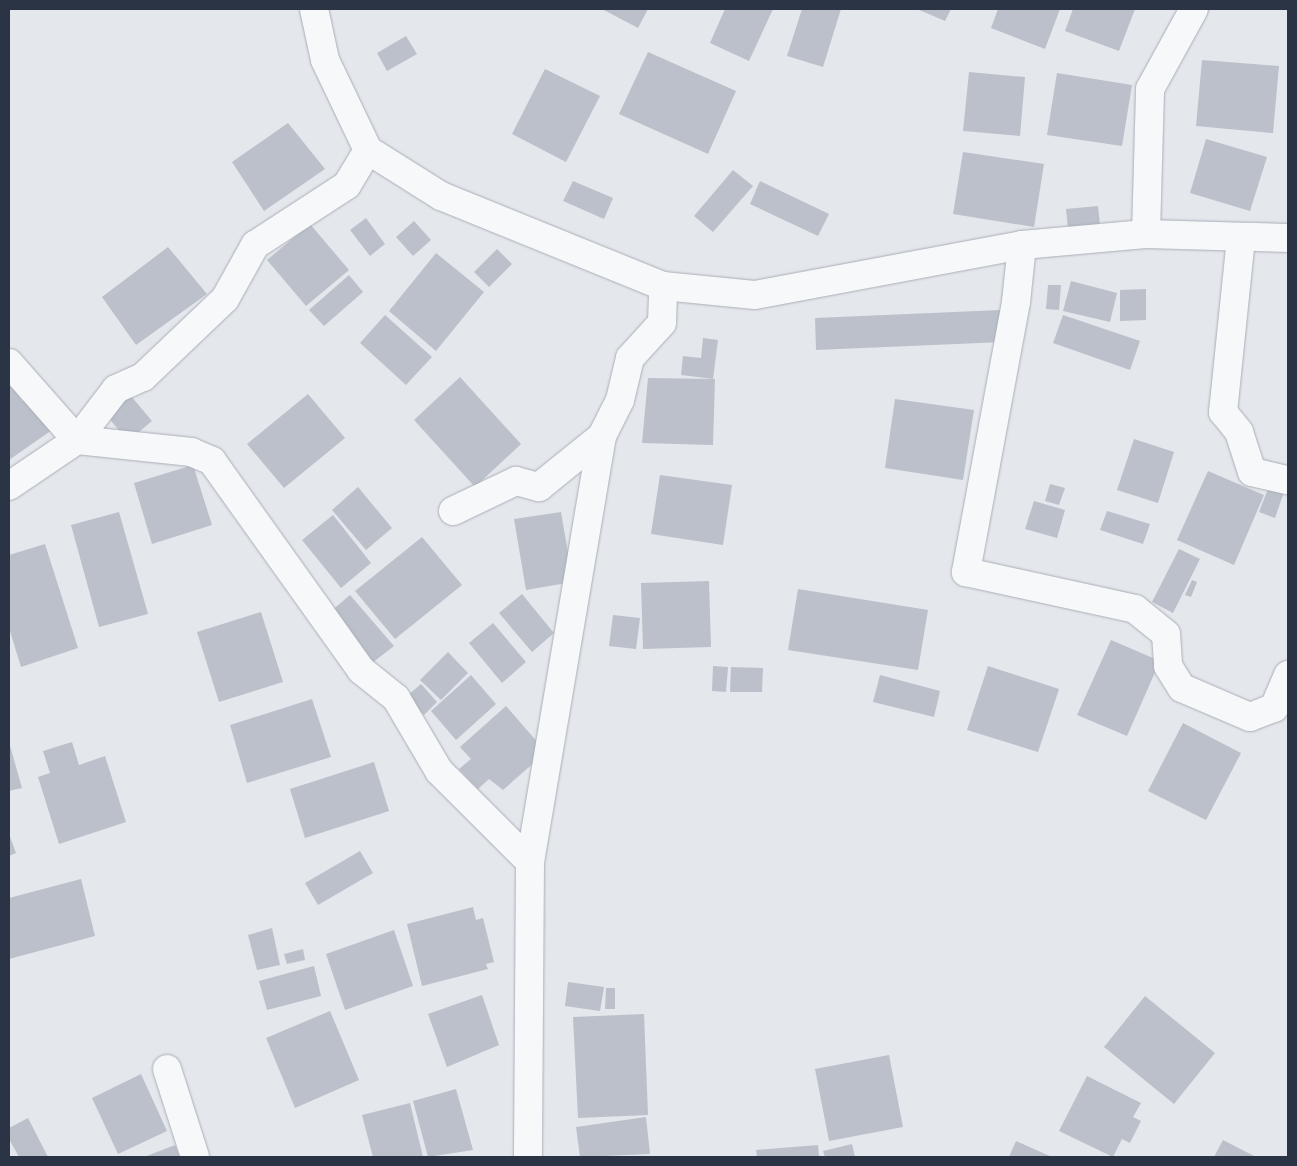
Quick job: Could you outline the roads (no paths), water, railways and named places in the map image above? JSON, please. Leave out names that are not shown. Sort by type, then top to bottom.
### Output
[{"type":"street","points":[[314,9],[325,60],[368,150],[441,196],[662,286],[755,295],[1022,245],[1146,234],[1288,238]]},
{"type":"street","points":[[1146,234],[1150,89],[1194,9]]},
{"type":"street","points":[[9,486],[77,440],[116,389],[143,378],[225,299],[255,244],[347,185],[368,150]]},
{"type":"street","points":[[1242,238],[1223,412],[1239,432],[1252,472],[1288,480]]},
{"type":"street","points":[[1022,245],[1016,302],[966,572],[1135,609],[1166,634],[1168,666],[1182,688],[1250,717],[1274,708],[1288,675]]},
{"type":"street","points":[[528,1157],[530,862],[602,436],[620,400],[630,358],[662,323],[662,286]]},
{"type":"street","points":[[9,363],[77,440],[191,452],[212,461],[361,670],[396,698],[439,771],[530,862]]},
{"type":"street","points":[[453,511],[516,481],[539,486],[602,436]]},
{"type":"street","points":[[167,1069],[195,1157]]}]
